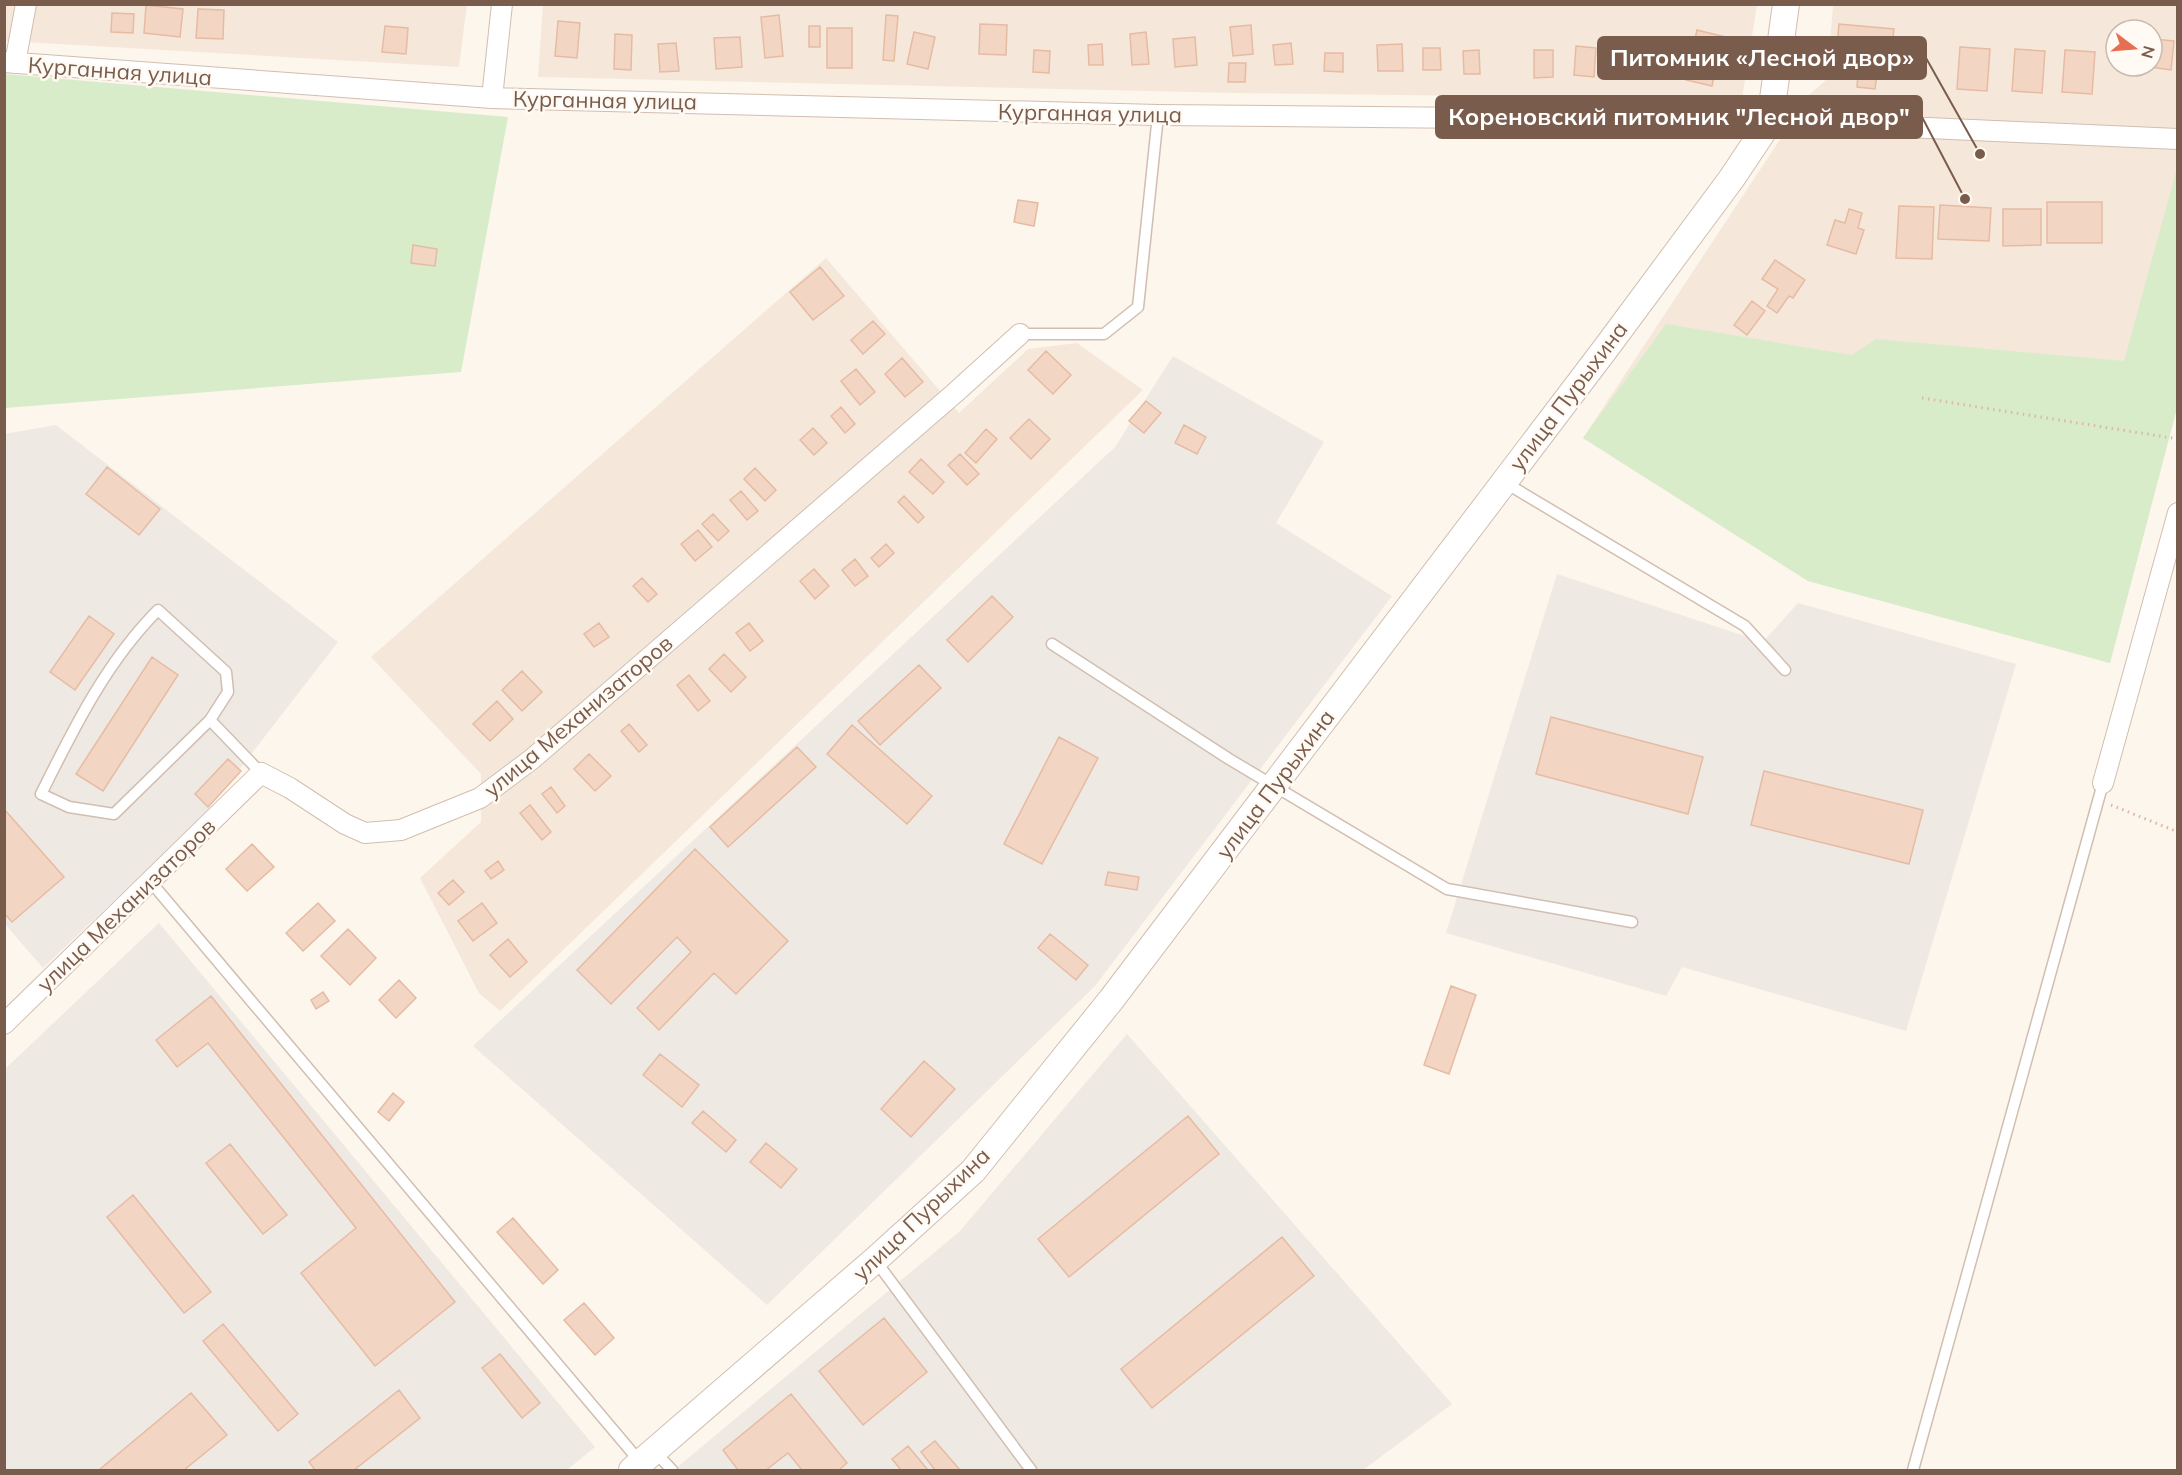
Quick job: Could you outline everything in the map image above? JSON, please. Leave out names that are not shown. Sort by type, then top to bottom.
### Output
[{"type":"street","points":[[10,62],[26,4]]},
{"type":"street","points":[[492,98],[502,4]]},
{"type":"street","name":"улица Пурыхина","points":[[642,1461],[875,1260],[973,1171],[1110,1000],[1504,482],[1725,187],[1770,121],[1786,4]]},
{"type":"street","name":"Курганная улица","points":[[10,62],[492,98],[1158,115],[1770,121],[2178,140]]},
{"type":"street","name":"улица Механизаторов","points":[[4,1024],[261,773],[364,833],[401,830],[480,798],[559,735],[956,393],[1020,334]]},
{"type":"street","points":[[2101,791],[2178,513]]},
{"type":"lane","points":[[1020,334],[1104,334],[1138,307],[1158,115]]},
{"type":"lane","points":[[1504,482],[1745,626],[1785,670]]},
{"type":"lane","points":[[158,610],[226,672],[228,692],[210,720],[114,814],[69,807],[41,794],[77,721],[135,633],[158,610]]},
{"type":"lane","points":[[1052,644],[1229,759],[1448,889],[1632,922]]},
{"type":"lane","points":[[210,720],[261,773]]},
{"type":"lane","points":[[1913,1470],[2101,791]]},
{"type":"lane","points":[[150,881],[642,1461],[672,1470]]},
{"type":"lane","points":[[875,1260],[1031,1470]]},
{"type":"path","points":[[1923,398],[2178,439]]},
{"type":"path","points":[[2101,791],[2178,832]]},
{"type":"shaded area","points":[[467,4],[459,67],[5,41],[4,5]]},
{"type":"shaded area","points":[[543,5],[1757,5],[1742,99],[1234,93],[538,77]]},
{"type":"shaded area","points":[[1833,5],[2177,5],[2177,408],[2110,663],[1808,581],[1583,438],[1810,94],[1827,79]]},
{"type":"shaded area","points":[[826,258],[959,413],[1028,349],[1077,343],[1143,390],[500,1011],[479,993],[420,878],[481,822],[481,774],[371,657]]},
{"type":"shaded area","points":[[1173,356],[1324,442],[1276,523],[1392,596],[1095,986],[767,1305],[473,1046],[1115,447]]},
{"type":"shaded area","points":[[56,425],[338,642],[204,815],[43,968],[5,924],[4,434]]},
{"type":"shaded area","points":[[1557,574],[1763,642],[1798,603],[2016,664],[1906,1031],[1682,967],[1666,996],[1446,933]]},
{"type":"shaded area","points":[[159,923],[595,1447],[567,1470],[5,1470],[5,1069]]},
{"type":"shaded area","points":[[1127,1034],[1452,1404],[1363,1470],[674,1470],[960,1231]]},
{"type":"green space","points":[[5,74],[508,117],[461,372],[5,408]]},
{"type":"green space","points":[[2177,168],[2177,408],[2110,663],[1808,581],[1583,438],[1666,324],[1852,355],[1876,339],[2124,361]]},
{"type":"building","points":[[146,5],[183,9],[180,37],[144,33]]},
{"type":"building","points":[[198,9],[224,10],[223,39],[196,38]]},
{"type":"building","points":[[112,13],[134,14],[133,33],[111,32]]},
{"type":"building","points":[[779,15],[783,56],[765,58],[761,17]]},
{"type":"building","points":[[886,15],[898,16],[894,61],[883,60]]},
{"type":"building","points":[[558,21],[580,23],[577,58],[555,56]]},
{"type":"building","points":[[980,24],[1007,25],[1006,55],[979,54]]},
{"type":"building","points":[[1839,24],[1894,29],[1890,61],[1836,56]]},
{"type":"building","points":[[1251,25],[1253,54],[1233,56],[1230,27]]},
{"type":"building","points":[[385,26],[408,28],[406,54],[382,52]]},
{"type":"building","points":[[809,26],[820,26],[820,47],[809,47]]},
{"type":"building","points":[[827,28],[852,28],[852,68],[827,68]]},
{"type":"building","points":[[1697,30],[1730,38],[1725,58],[1718,57],[1712,86],[1686,80]]},
{"type":"building","points":[[914,32],[935,37],[928,69],[907,64]]},
{"type":"building","points":[[1146,32],[1149,64],[1132,65],[1130,34]]},
{"type":"building","points":[[615,34],[632,35],[631,70],[614,69]]},
{"type":"building","points":[[740,37],[742,67],[716,69],[714,38]]},
{"type":"building","points":[[1195,37],[1197,65],[1175,67],[1173,39]]},
{"type":"building","points":[[2164,40],[2174,41],[2171,70],[2164,69]]},
{"type":"building","points":[[676,43],[679,71],[660,72],[658,44]]},
{"type":"building","points":[[1291,43],[1293,64],[1275,65],[1273,45]]},
{"type":"building","points":[[1102,44],[1103,65],[1089,65],[1088,45]]},
{"type":"building","points":[[1402,44],[1403,71],[1378,71],[1377,45]]},
{"type":"building","points":[[1576,46],[1596,48],[1594,77],[1574,75]]},
{"type":"building","points":[[1960,47],[1990,49],[1987,91],[1957,89]]},
{"type":"building","points":[[1423,48],[1440,48],[1441,70],[1423,70]]},
{"type":"building","points":[[2015,49],[2045,51],[2042,93],[2012,91]]},
{"type":"building","points":[[1034,50],[1050,51],[1049,73],[1033,72]]},
{"type":"building","points":[[1479,50],[1480,74],[1464,74],[1463,51]]},
{"type":"building","points":[[1534,50],[1553,50],[1553,77],[1534,78]]},
{"type":"building","points":[[2065,50],[2095,52],[2092,94],[2062,92]]},
{"type":"building","points":[[1325,53],[1343,53],[1343,72],[1324,71]]},
{"type":"building","points":[[1229,63],[1246,63],[1245,82],[1228,82]]},
{"type":"building","points":[[1858,73],[1877,74],[1875,89],[1857,87]]},
{"type":"building","points":[[1018,200],[1038,203],[1034,226],[1014,222]]},
{"type":"building","points":[[2047,202],[2102,202],[2102,243],[2047,243]]},
{"type":"building","points":[[1940,205],[1991,208],[1989,241],[1938,239]]},
{"type":"building","points":[[1899,206],[1934,207],[1932,259],[1896,258]]},
{"type":"building","points":[[1849,209],[1862,213],[1858,228],[1864,230],[1856,254],[1827,245],[1835,220],[1845,223]]},
{"type":"building","points":[[2003,209],[2041,209],[2041,245],[2003,246]]},
{"type":"building","points":[[413,245],[437,249],[435,266],[411,263]]},
{"type":"building","points":[[1775,260],[1805,280],[1793,298],[1789,296],[1777,313],[1767,306],[1778,289],[1762,279]]},
{"type":"building","points":[[820,267],[844,296],[813,320],[790,292]]},
{"type":"building","points":[[1752,301],[1765,311],[1747,335],[1734,325]]},
{"type":"building","points":[[873,321],[885,334],[863,354],[851,340]]},
{"type":"building","points":[[1046,351],[1071,375],[1053,394],[1028,370]]},
{"type":"building","points":[[902,358],[923,382],[905,397],[885,374]]},
{"type":"building","points":[[856,369],[875,392],[860,405],[841,381]]},
{"type":"building","points":[[1146,401],[1161,413],[1144,433],[1129,421]]},
{"type":"building","points":[[841,407],[855,424],[845,433],[831,416]]},
{"type":"building","points":[[1029,419],[1050,439],[1031,459],[1010,438]]},
{"type":"building","points":[[1184,425],[1206,437],[1197,454],[1175,443]]},
{"type":"building","points":[[813,428],[827,443],[814,455],[800,440]]},
{"type":"building","points":[[986,429],[997,439],[976,463],[965,453]]},
{"type":"building","points":[[960,454],[979,474],[967,485],[948,465]]},
{"type":"building","points":[[921,459],[944,482],[933,494],[909,472]]},
{"type":"building","points":[[107,467],[160,509],[139,535],[86,494]]},
{"type":"building","points":[[755,468],[776,490],[765,501],[744,479]]},
{"type":"building","points":[[741,491],[758,511],[747,520],[730,500]]},
{"type":"building","points":[[904,496],[924,517],[918,523],[898,502]]},
{"type":"building","points":[[713,514],[729,531],[718,541],[702,524]]},
{"type":"building","points":[[698,530],[712,547],[695,561],[681,544]]},
{"type":"building","points":[[886,544],[894,553],[879,567],[871,558]]},
{"type":"building","points":[[855,559],[868,576],[855,586],[842,570]]},
{"type":"building","points":[[814,569],[829,586],[815,599],[800,581]]},
{"type":"building","points":[[642,578],[657,594],[648,602],[633,586]]},
{"type":"building","points":[[992,596],[1013,617],[968,662],[947,640]]},
{"type":"building","points":[[89,616],[114,634],[75,690],[50,672]]},
{"type":"building","points":[[599,623],[609,637],[594,647],[584,634]]},
{"type":"building","points":[[749,623],[763,641],[750,651],[736,633]]},
{"type":"building","points":[[724,654],[746,677],[731,692],[709,669]]},
{"type":"building","points":[[152,657],[178,675],[103,791],[76,774]]},
{"type":"building","points":[[919,665],[941,688],[880,745],[858,721]]},
{"type":"building","points":[[522,671],[542,692],[522,711],[502,690]]},
{"type":"building","points":[[689,675],[710,701],[698,711],[677,685]]},
{"type":"building","points":[[497,701],[513,719],[490,741],[473,724]]},
{"type":"building","points":[[1551,717],[1703,757],[1688,814],[1536,774]]},
{"type":"building","points":[[629,724],[647,745],[639,752],[621,731]]},
{"type":"building","points":[[852,725],[932,796],[907,824],[827,754]]},
{"type":"building","points":[[1059,737],[1098,758],[1042,864],[1004,844]]},
{"type":"building","points":[[797,747],[816,767],[728,847],[710,827]]},
{"type":"building","points":[[589,754],[611,776],[595,791],[574,769]]},
{"type":"building","points":[[228,759],[241,771],[208,807],[195,794]]},
{"type":"building","points":[[1764,771],[1923,810],[1909,864],[1751,825]]},
{"type":"building","points":[[551,787],[565,806],[557,813],[542,794]]},
{"type":"building","points":[[530,805],[551,832],[542,840],[520,813]]},
{"type":"building","points":[[4,809],[64,877],[12,922],[4,913]]},
{"type":"building","points":[[252,844],[274,867],[247,891],[226,869]]},
{"type":"building","points":[[695,849],[788,941],[736,994],[714,973],[659,1030],[637,1008],[691,952],[677,937],[611,1004],[577,970]]},
{"type":"building","points":[[498,861],[504,870],[491,879],[485,871]]},
{"type":"building","points":[[1108,872],[1139,877],[1137,890],[1105,885]]},
{"type":"building","points":[[453,880],[464,892],[449,905],[438,893]]},
{"type":"building","points":[[318,903],[335,921],[303,951],[286,933]]},
{"type":"building","points":[[482,903],[497,923],[473,941],[458,921]]},
{"type":"building","points":[[348,929],[376,958],[350,985],[321,956]]},
{"type":"building","points":[[1050,934],[1088,965],[1076,980],[1038,948]]},
{"type":"building","points":[[508,939],[527,962],[510,977],[490,955]]},
{"type":"building","points":[[399,980],[416,998],[396,1018],[379,1000]]},
{"type":"building","points":[[1451,986],[1476,995],[1449,1074],[1424,1065]]},
{"type":"building","points":[[323,992],[329,1001],[316,1009],[311,1000]]},
{"type":"building","points":[[211,996],[455,1302],[375,1366],[301,1273],[356,1228],[208,1043],[177,1067],[156,1040]]},
{"type":"building","points":[[660,1054],[699,1085],[682,1107],[643,1075]]},
{"type":"building","points":[[924,1061],[955,1089],[911,1137],[881,1109]]},
{"type":"building","points":[[393,1093],[404,1102],[389,1121],[378,1112]]},
{"type":"building","points":[[703,1111],[736,1140],[726,1152],[692,1123]]},
{"type":"building","points":[[1188,1116],[1219,1154],[1069,1277],[1038,1239]]},
{"type":"building","points":[[766,1143],[797,1169],[781,1188],[750,1162]]},
{"type":"building","points":[[230,1144],[287,1215],[263,1234],[206,1163]]},
{"type":"building","points":[[133,1195],[211,1292],[184,1313],[107,1217]]},
{"type":"building","points":[[513,1218],[558,1270],[543,1284],[497,1232]]},
{"type":"building","points":[[1282,1237],[1314,1276],[1152,1408],[1121,1369]]},
{"type":"building","points":[[584,1303],[614,1338],[595,1355],[564,1320]]},
{"type":"building","points":[[884,1318],[927,1372],[863,1425],[819,1371]]},
{"type":"building","points":[[223,1324],[298,1414],[278,1431],[203,1341]]},
{"type":"building","points":[[500,1354],[540,1403],[522,1418],[482,1368]]},
{"type":"building","points":[[399,1390],[420,1418],[354,1470],[315,1470],[309,1462]]},
{"type":"building","points":[[191,1393],[227,1435],[184,1470],[99,1470]]},
{"type":"building","points":[[791,1394],[847,1463],[839,1470],[802,1470],[788,1453],[766,1470],[738,1470],[723,1450]]},
{"type":"building","points":[[935,1441],[960,1470],[935,1470],[921,1452]]},
{"type":"building","points":[[908,1446],[928,1470],[901,1470],[892,1459]]},
{"type":"place","name":"Питомник «Лесной двор»","points":[[1980,154]]},
{"type":"place","name":"Кореновский питомник \"Лесной двор\"","points":[[1965,199]]}]
